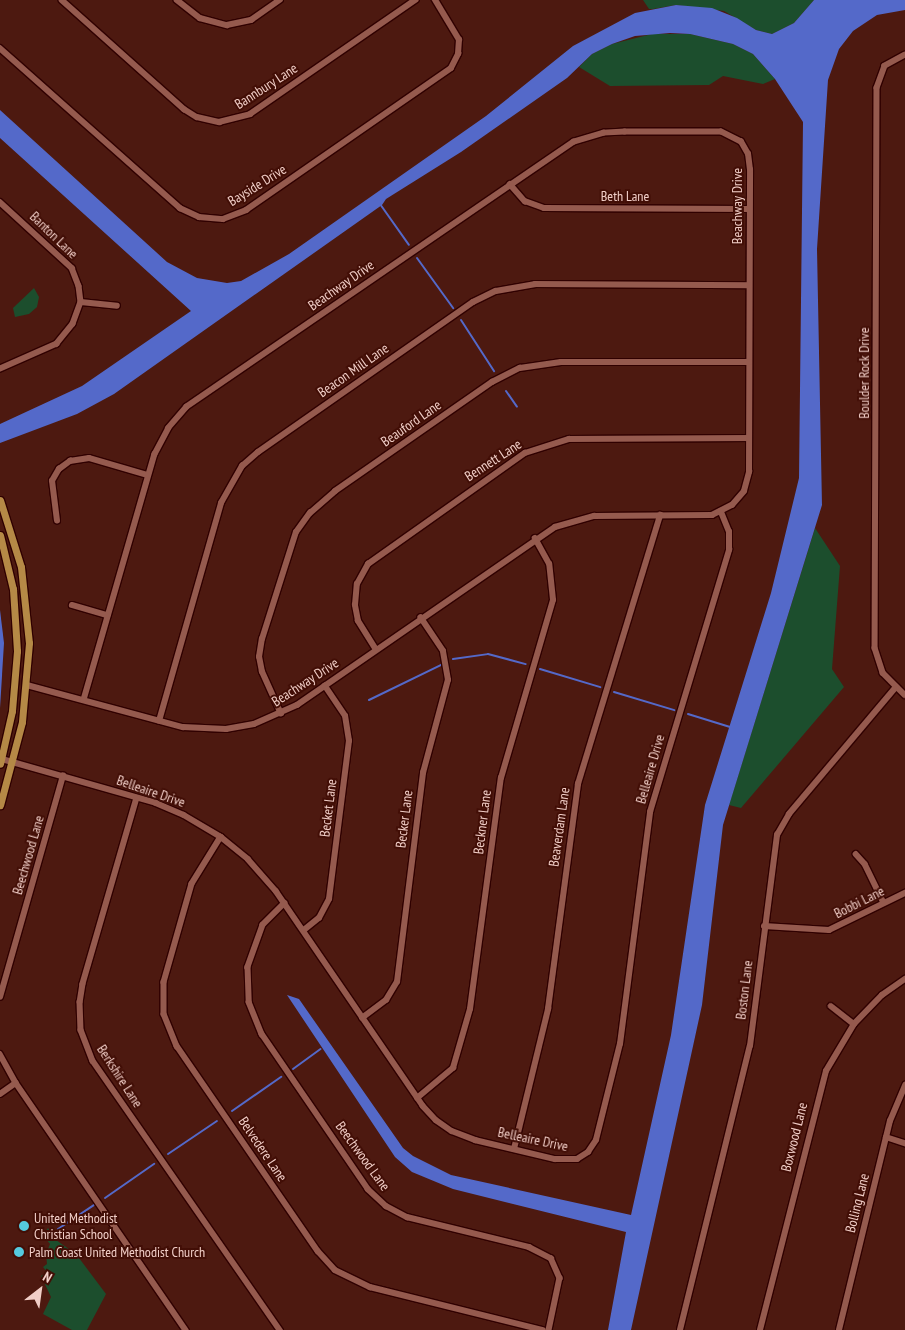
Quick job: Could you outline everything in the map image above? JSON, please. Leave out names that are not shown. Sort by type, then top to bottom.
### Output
[{"type":"main road","points":[[0,500],[14,539],[25,591],[29,637],[27,685],[12,762],[0,805]]},
{"type":"main road","points":[[0,535],[13,589],[17,645],[14,699],[1,761]]},
{"type":"street","name":"Bannbury Lane","points":[[62,0],[184,109],[202,119],[225,122],[250,114],[415,0]]},
{"type":"street","points":[[177,0],[200,18],[228,25],[251,20],[280,0]]},
{"type":"street","name":"Bayside Drive","points":[[0,48],[180,208],[199,217],[223,219],[246,210],[450,68],[458,54],[459,40],[435,0]]},
{"type":"street","name":"Boulder Rock Drive","points":[[905,55],[885,66],[877,88],[875,648],[880,669],[905,695]]},
{"type":"street","name":"Beachway Drive","points":[[27,685],[159,721],[206,730],[254,724],[281,714],[325,686],[535,539],[555,527],[581,518],[721,512],[736,502],[746,485],[749,438],[750,209],[747,151],[736,137],[721,132],[598,134],[561,148],[192,403],[165,434],[148,475],[84,700]]},
{"type":"street","name":"Beth Lane","points":[[510,184],[525,200],[544,208],[750,209]]},
{"type":"street","name":"Banton Lane","points":[[0,202],[72,268],[81,302]]},
{"type":"street","name":"Beacon Mill Lane","points":[[159,721],[224,497],[242,466],[263,448],[473,302],[496,291],[535,284],[749,285]]},
{"type":"street","points":[[0,369],[57,344],[74,324],[81,302],[117,306]]},
{"type":"street","name":"Beauford Lane","points":[[281,714],[262,672],[259,657],[262,639],[296,532],[310,513],[335,491],[492,382],[520,368],[561,362],[749,362]]},
{"type":"street","name":"Bennett Lane","points":[[376,650],[358,622],[355,605],[357,584],[368,564],[525,453],[569,439],[749,438]]},
{"type":"street","points":[[57,521],[52,481],[57,471],[70,461],[89,458],[148,475]]},
{"type":"street","name":"Belleaire Drive","points":[[1,761],[12,762],[63,776],[175,811],[221,837],[258,869],[285,903],[417,1098],[432,1116],[452,1131],[514,1149],[570,1161],[585,1155],[596,1140],[624,1021],[651,806],[729,550],[730,536],[721,512]]},
{"type":"street","name":"Beaverdam Lane","points":[[514,1149],[547,1015],[578,784],[660,515]]},
{"type":"street","name":"Beckner Lane","points":[[417,1098],[453,1068],[470,1008],[501,778],[553,600],[549,564],[535,539]]},
{"type":"street","points":[[72,605],[108,615]]},
{"type":"street","name":"Becker Lane","points":[[362,1018],[386,1000],[397,982],[423,773],[448,680],[443,651],[421,618]]},
{"type":"street","name":"Becket Lane","points":[[304,930],[319,918],[329,899],[349,741],[345,716],[325,686]]},
{"type":"street","name":"Boston Lane","points":[[680,1330],[749,1051],[773,850],[780,827],[896,687]]},
{"type":"street","name":"Beechwood Lane","points":[[0,997],[63,776]]},
{"type":"street","name":"Berkshire Lane","points":[[137,798],[81,994],[80,1021],[83,1038],[93,1061],[280,1330]]},
{"type":"street","name":"Belvedere Lane","points":[[221,837],[192,884],[164,982],[164,1014],[177,1046],[318,1251],[335,1270],[370,1288],[543,1330]]},
{"type":"street","points":[[856,854],[865,864],[884,902]]},
{"type":"street","name":"Bobbi Lane","points":[[764,926],[829,930],[905,893]]},
{"type":"street","name":"Beechwood Lane","points":[[285,903],[263,925],[248,967],[246,986],[250,1010],[262,1034],[368,1189],[382,1203],[407,1217],[529,1247],[551,1258],[560,1278],[549,1330]]},
{"type":"street","name":"Boxwood Lane","points":[[760,1330],[819,1090],[833,1055],[854,1024],[882,995],[905,979]]},
{"type":"street","points":[[831,1006],[854,1024]]},
{"type":"street","points":[[0,1054],[16,1083],[186,1330]]},
{"type":"street","points":[[0,1094],[16,1083]]},
{"type":"street","name":"Bolling Lane","points":[[839,1330],[886,1138],[895,1106],[905,1085]]},
{"type":"street","points":[[886,1138],[905,1142]]},
{"type":"green space","points":[[643,0],[814,0],[794,23],[772,34],[756,30],[724,11],[676,5],[649,9]]},
{"type":"green space","points":[[652,34],[690,34],[733,44],[753,54],[775,79],[763,84],[723,76],[709,85],[610,86],[579,67],[592,54],[612,44]]},
{"type":"green space","points":[[34,288],[39,297],[37,307],[29,314],[15,317],[13,308]]},
{"type":"green space","points":[[815,528],[840,566],[832,669],[844,687],[741,808],[729,805]]},
{"type":"green space","points":[[48,1228],[56,1240],[76,1254],[106,1294],[87,1330],[72,1330],[43,1314],[51,1297],[41,1276],[47,1272],[43,1267],[47,1264],[46,1254],[50,1244],[43,1235]]},
{"type":"water","points":[[814,0],[905,0],[905,10],[877,15],[853,31],[839,49],[828,80],[817,249],[822,505],[723,825],[702,1005],[631,1330],[608,1330],[626,1232],[453,1189],[412,1172],[395,1157],[287,995],[299,999],[403,1148],[413,1156],[451,1175],[631,1215],[671,1035],[705,805],[771,593],[799,478],[803,122],[775,79],[753,54],[733,44],[690,34],[670,33],[635,36],[612,44],[592,54],[567,78],[461,152],[386,199],[382,205],[114,394],[77,414],[0,443],[0,424],[82,386],[191,311],[0,138],[0,110],[167,262],[197,278],[227,283],[241,281],[289,254],[486,116],[573,46],[635,13],[676,5],[712,8],[737,18],[756,30],[772,34],[794,23]]},
{"type":"water","points":[[0,610],[4,643],[0,708]]},
{"type":"waterway","points":[[380,204],[409,245]]},
{"type":"waterway","points":[[417,258],[453,308]]},
{"type":"waterway","points":[[461,320],[494,371]]},
{"type":"waterway","points":[[506,391],[517,407]]},
{"type":"waterway","points":[[453,659],[488,654],[526,664]]},
{"type":"waterway","points":[[369,700],[443,664]]},
{"type":"waterway","points":[[540,669],[600,687]]},
{"type":"waterway","points":[[614,692],[674,710]]},
{"type":"waterway","points":[[688,714],[730,727]]},
{"type":"waterway","points":[[293,1069],[321,1049]]},
{"type":"waterway","points":[[232,1111],[281,1077]]},
{"type":"waterway","points":[[168,1154],[217,1121]]},
{"type":"waterway","points":[[105,1198],[154,1164]]},
{"type":"waterway","points":[[58,1229],[94,1205]]},
{"type":"place","name":"United Methodist Christian School","points":[[24,1226]]},
{"type":"place","name":"Palm Coast United Methodist Church","points":[[19,1252]]}]
